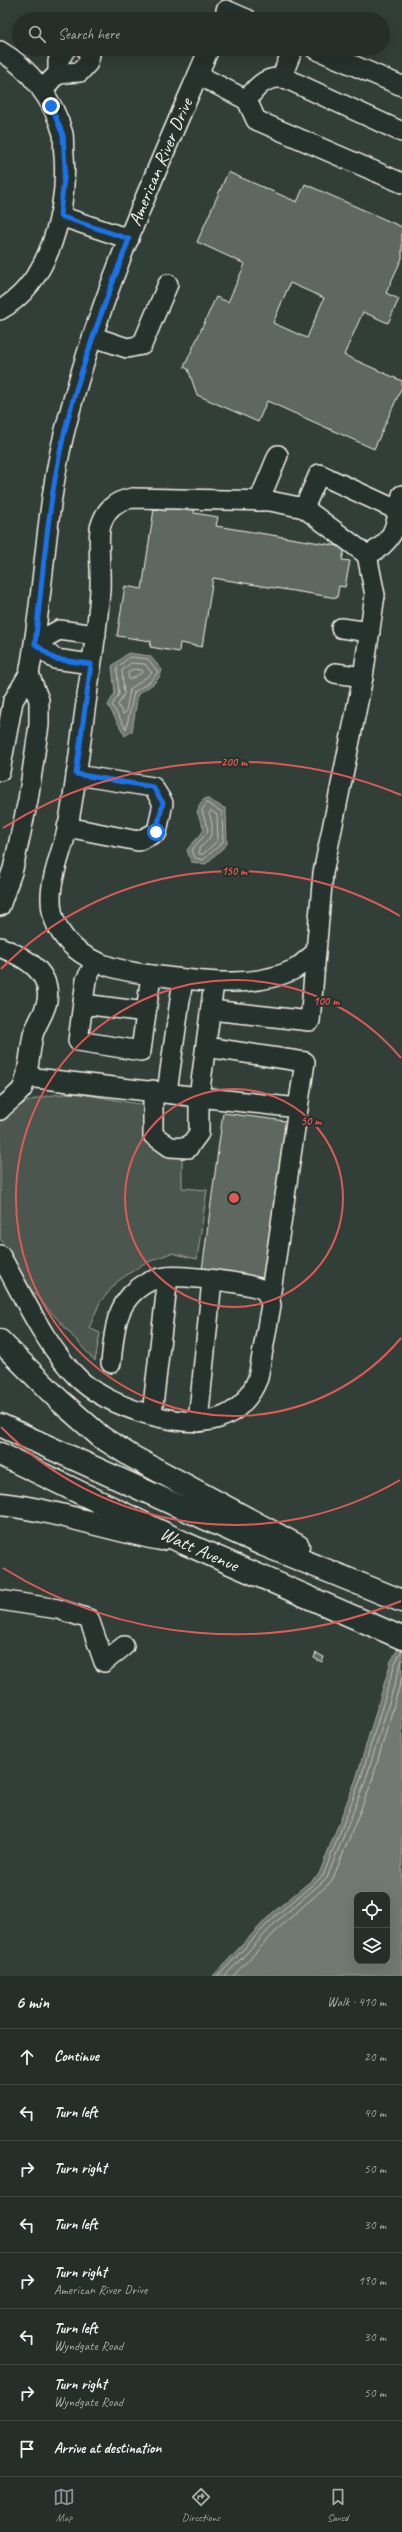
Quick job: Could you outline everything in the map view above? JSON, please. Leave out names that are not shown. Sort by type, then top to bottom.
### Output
[{"type":"main road","points":[[0,1341],[59,1400],[101,1437],[267,1537]]},
{"type":"main road","name":"Watt Avenue","points":[[0,1425],[267,1537],[355,1581],[402,1601]]},
{"type":"main road","name":"Watt Avenue","points":[[0,1454],[184,1543],[402,1638]]},
{"type":"main road","points":[[0,1504],[59,1515],[123,1532],[184,1543]]},
{"type":"street","points":[[0,51],[27,73],[44,92],[63,135],[65,168],[60,216],[42,265],[25,292],[0,310]]},
{"type":"street","points":[[58,73],[58,61],[61,56]]},
{"type":"street","points":[[44,92],[48,82],[58,73],[80,72],[88,63],[90,56]]},
{"type":"street","name":"American River Drive","points":[[0,771],[13,701],[29,674],[35,644],[52,507],[64,434],[94,337],[129,239],[206,56]]},
{"type":"street","points":[[281,78],[290,56]]},
{"type":"street","points":[[331,56],[402,86]]},
{"type":"street","points":[[198,75],[248,100],[256,120],[402,183]]},
{"type":"street","points":[[248,100],[266,80],[281,78],[400,127]]},
{"type":"street","points":[[60,216],[129,239]]},
{"type":"street","points":[[94,337],[127,348],[142,345],[168,284]]},
{"type":"street","points":[[260,501],[278,455]]},
{"type":"street","points":[[304,508],[319,474],[400,503],[392,535],[382,548],[367,555]]},
{"type":"street","points":[[211,1010],[310,1021],[323,874],[363,676],[375,595],[367,555],[304,508],[260,501],[132,498],[114,503],[103,518],[100,528],[100,590],[96,635],[67,827],[52,886],[53,910],[56,924],[64,938],[77,950],[96,961],[122,972],[214,983],[251,981],[294,969],[315,953]]},
{"type":"street","points":[[341,628],[370,632]]},
{"type":"street","points":[[91,664],[55,659],[35,644],[59,630],[96,635]]},
{"type":"street","points":[[335,673],[363,676]]},
{"type":"street","points":[[0,906],[13,869],[28,800],[39,725],[39,700],[29,674]]},
{"type":"street","points":[[67,827],[138,841],[156,832],[163,803],[153,787],[76,774]]},
{"type":"street","points":[[0,946],[38,968],[47,989],[46,1002],[34,1031],[28,1057],[27,1077],[22,1089],[0,1110]]},
{"type":"street","points":[[96,961],[86,980],[78,1041],[141,1051],[151,975]]},
{"type":"street","points":[[183,979],[160,1091],[153,1135],[170,1147],[188,1148],[199,1133],[199,1097],[214,983]]},
{"type":"street","points":[[83,1004],[146,1012]]},
{"type":"street","points":[[0,1255],[57,1353],[75,1375],[92,1390],[114,1403],[152,1414],[198,1422],[220,1418],[235,1410],[254,1389],[258,1378],[271,1305],[270,1298],[305,1062],[206,1047]]},
{"type":"street","points":[[27,1077],[160,1091],[298,1108]]},
{"type":"street","points":[[111,1363],[117,1317],[124,1303],[136,1290],[149,1282],[168,1276],[212,1280],[256,1286],[264,1291],[270,1298]]},
{"type":"street","points":[[152,1414],[168,1276]]},
{"type":"street","points":[[198,1422],[212,1280]]},
{"type":"street","points":[[0,1600],[58,1610],[89,1619],[96,1641]]},
{"type":"shaded area","points":[[76,1093],[144,1105],[145,1127],[147,1134],[156,1144],[182,1157],[182,1188],[207,1190],[197,1259],[171,1253],[143,1264],[118,1281],[100,1302],[89,1328],[100,1333],[95,1361],[24,1282],[0,1238],[0,1123],[8,1114],[25,1103],[35,1099],[54,1095]]},
{"type":"water","points":[[128,653],[150,656],[162,670],[156,681],[138,694],[132,731],[125,736],[108,705],[115,693],[112,666]]},
{"type":"water","points":[[206,798],[226,809],[227,844],[206,864],[191,862],[187,850],[204,829],[197,812],[201,802]]},
{"type":"water","points":[[402,1642],[402,1976],[213,1976],[271,1914],[319,1874],[356,1779],[391,1661]]},
{"type":"building","points":[[228,172],[297,202],[305,184],[402,227],[402,258],[386,293],[399,299],[388,323],[363,312],[344,355],[402,381],[402,387],[374,449],[267,401],[258,422],[197,395],[188,369],[184,367],[216,297],[228,302],[245,264],[197,242]],"holes":[[[290,283],[324,298],[307,338],[273,323]]]},
{"type":"building","points":[[167,503],[195,507],[194,513],[218,517],[216,526],[345,547],[342,560],[350,561],[345,587],[339,586],[337,598],[213,578],[202,647],[180,643],[179,652],[150,647],[151,641],[117,636],[125,586],[142,589],[154,509],[166,511]]},
{"type":"building","points":[[223,1113],[286,1121],[265,1278],[202,1270]]},
{"type":"building","points":[[316,1653],[324,1657],[322,1662],[314,1658]]},
{"type":"route","points":[[51,106],[63,135],[65,168],[60,216],[129,239],[109,291],[64,434],[52,507],[35,644],[55,659],[91,664],[76,774],[153,787],[163,803],[156,832]]}]
